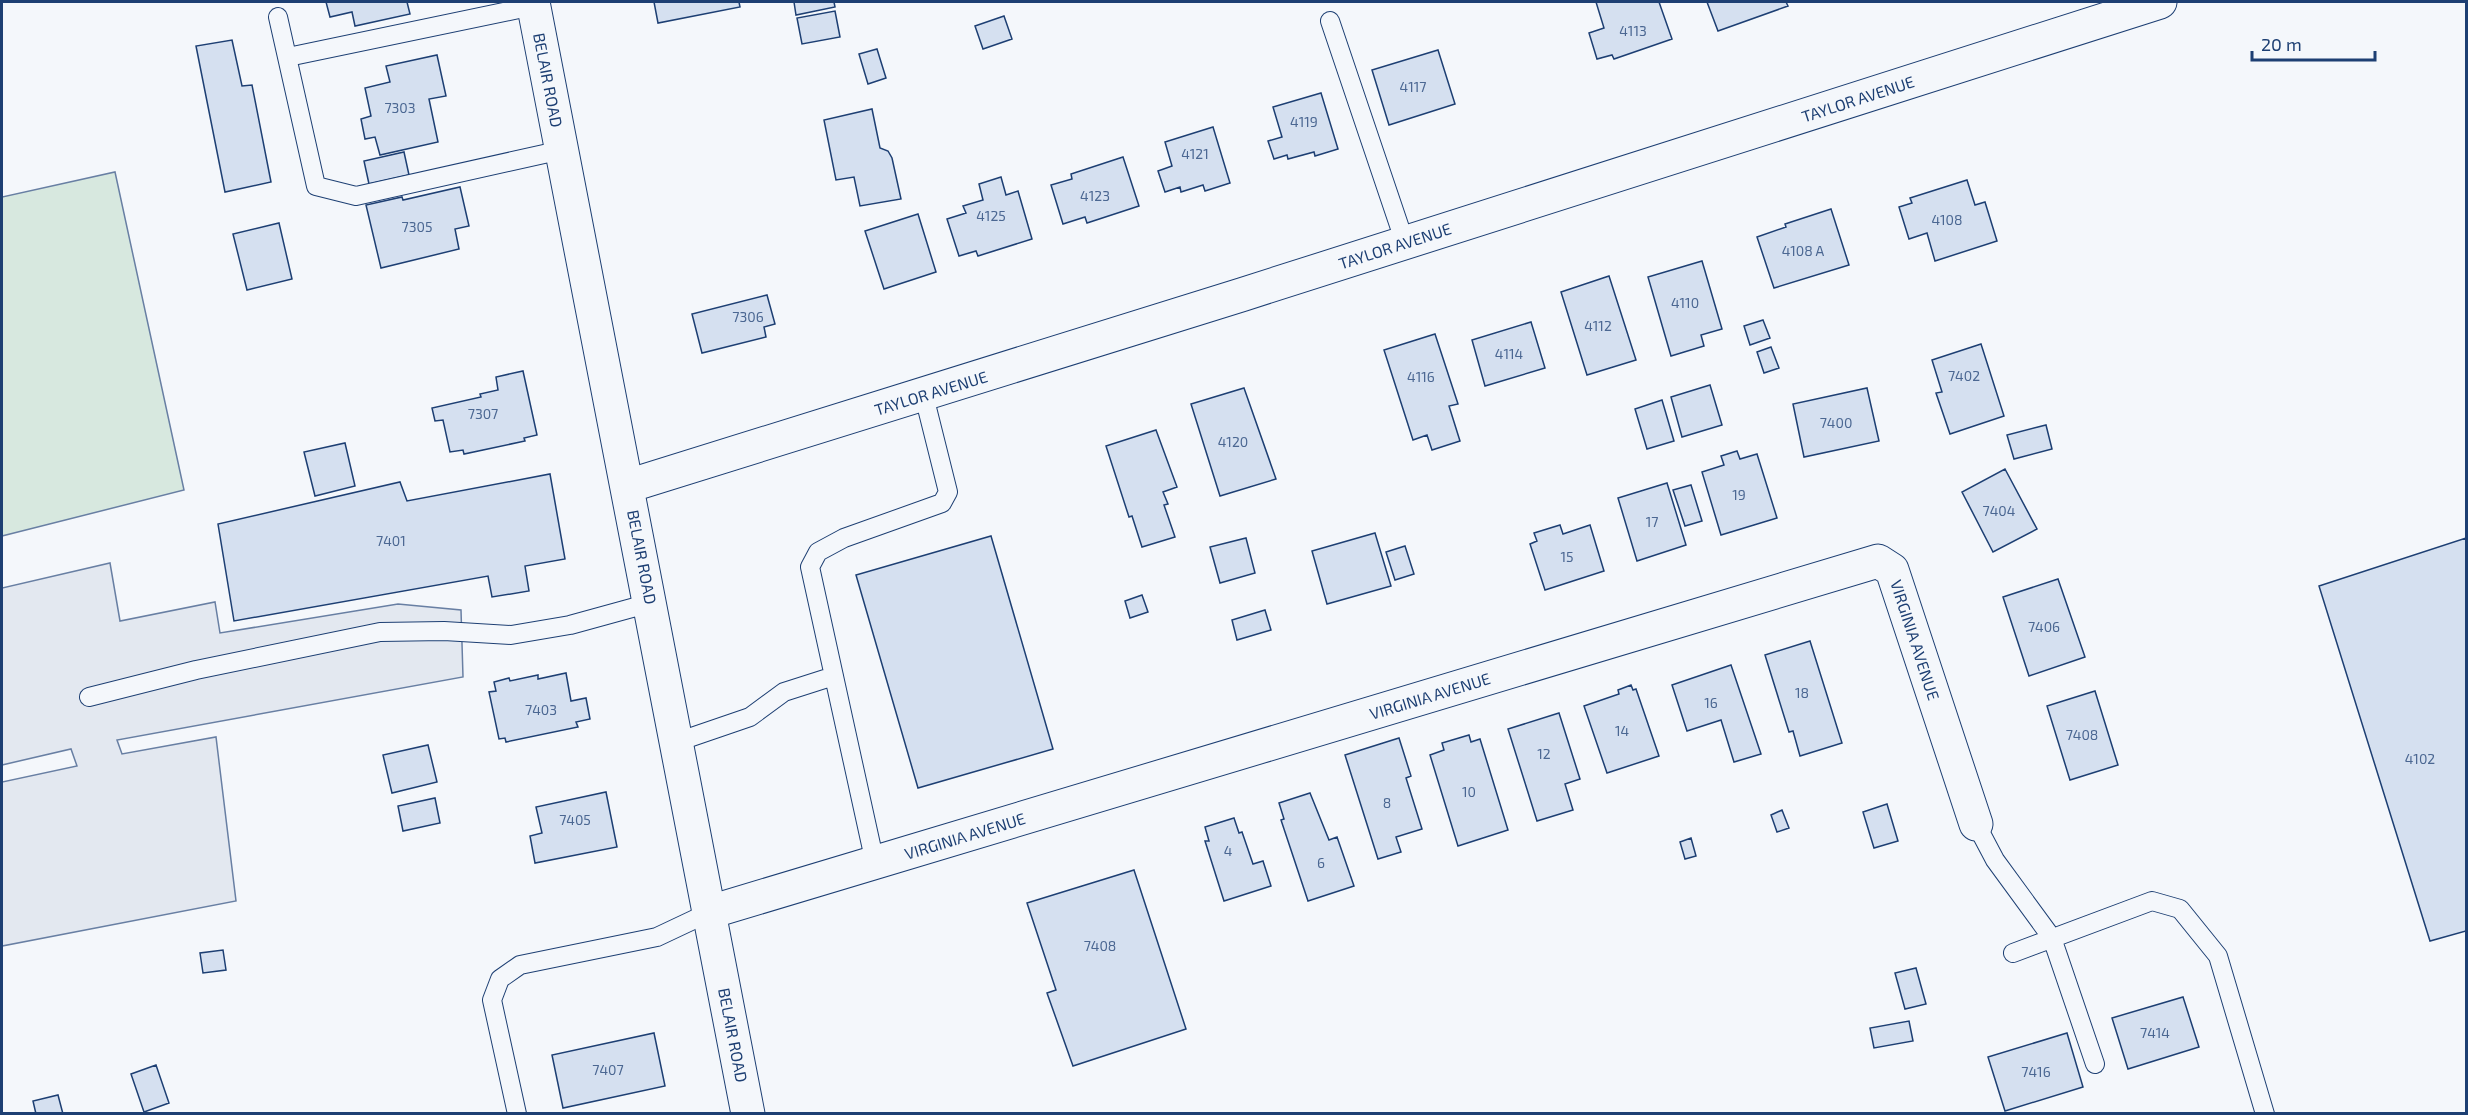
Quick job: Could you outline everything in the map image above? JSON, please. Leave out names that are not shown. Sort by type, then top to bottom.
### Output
[{"type":"main road","name":"TAYLOR AVENUE","points":[[628,486],[924,396],[2160,2]]},
{"type":"main road","name":"BELAIR ROAD","points":[[533,4],[748,1113]]},
{"type":"main road","name":"VIRGINIA AVENUE","points":[[710,912],[1878,561],[1892,570],[1976,824]]},
{"type":"lane","points":[[288,57],[533,4]]},
{"type":"lane","points":[[278,18],[316,186],[356,196],[562,150]]},
{"type":"lane","points":[[1330,21],[1405,243]]},
{"type":"lane","points":[[875,863],[810,567],[818,552],[844,538],[942,503],[948,492],[924,396]]},
{"type":"lane","points":[[89,697],[196,670],[380,632],[444,631],[511,635],[570,625],[650,603]]},
{"type":"lane","points":[[677,742],[750,717],[784,692],[834,676]]},
{"type":"lane","points":[[1976,824],[1995,860],[2052,938],[2095,1064]]},
{"type":"lane","points":[[2013,953],[2152,901],[2180,909],[2218,956],[2265,1113]]},
{"type":"lane","points":[[517,1113],[492,1000],[500,979],[520,965],[657,937],[710,912]]},
{"type":"shaded area","points":[[115,172],[184,490],[2,536],[2,197]]},
{"type":"shaded area","points":[[110,563],[120,621],[215,602],[220,633],[398,604],[461,610],[463,677],[117,740],[122,754],[216,737],[236,901],[2,946],[2,782],[77,766],[71,749],[2,765],[2,588]]},
{"type":"building","points":[[326,2],[407,2],[410,14],[355,26],[352,12],[330,17]]},
{"type":"building","points":[[654,2],[739,2],[740,7],[658,23]]},
{"type":"building","points":[[794,2],[834,2],[835,7],[796,15]]},
{"type":"building","points":[[1596,2],[1659,2],[1672,39],[1614,59],[1612,55],[1597,59],[1589,33],[1604,28]]},
{"type":"building","points":[[1707,2],[1786,2],[1788,6],[1718,31]]},
{"type":"building","points":[[835,11],[840,37],[802,44],[797,18]]},
{"type":"building","points":[[1004,16],[1012,39],[983,49],[975,26]]},
{"type":"building","points":[[232,40],[242,86],[252,85],[271,182],[225,192],[196,46]]},
{"type":"building","points":[[877,49],[886,78],[868,84],[859,54]]},
{"type":"building","points":[[1438,50],[1455,104],[1389,125],[1372,70]]},
{"type":"building","points":[[437,55],[446,96],[429,99],[438,142],[380,155],[375,137],[365,139],[361,119],[371,116],[365,88],[390,82],[386,66]]},
{"type":"building","points":[[1321,93],[1338,149],[1315,156],[1314,152],[1288,159],[1287,155],[1274,159],[1268,141],[1282,137],[1273,107]]},
{"type":"building","points":[[872,109],[880,148],[888,151],[892,158],[901,199],[860,206],[854,177],[836,180],[824,120]]},
{"type":"building","points":[[1213,127],[1230,183],[1205,191],[1203,185],[1181,192],[1180,187],[1165,192],[1158,171],[1172,166],[1165,142]]},
{"type":"building","points":[[404,152],[409,175],[369,184],[364,161]]},
{"type":"building","points":[[1123,157],[1139,206],[1087,223],[1085,217],[1063,224],[1051,185],[1072,179],[1071,174]]},
{"type":"building","points":[[1001,177],[1006,195],[1018,191],[1032,239],[978,256],[976,251],[959,256],[947,219],[966,213],[963,206],[983,200],[979,184]]},
{"type":"building","points":[[1967,180],[1975,205],[1985,202],[1997,241],[1935,261],[1927,233],[1909,239],[1899,207],[1912,203],[1910,198]]},
{"type":"building","points":[[460,187],[469,226],[455,229],[459,249],[381,268],[366,205],[402,197],[403,200]]},
{"type":"building","points":[[1831,209],[1849,265],[1774,288],[1757,237],[1786,227],[1785,224]]},
{"type":"building","points":[[918,214],[936,272],[884,289],[865,231]]},
{"type":"building","points":[[279,223],[292,279],[247,290],[233,234]]},
{"type":"building","points":[[1702,261],[1722,329],[1701,335],[1704,346],[1671,356],[1648,277]]},
{"type":"building","points":[[1609,276],[1636,360],[1587,375],[1561,292]]},
{"type":"building","points":[[767,295],[775,324],[764,327],[766,337],[702,353],[692,314]]},
{"type":"building","points":[[1763,320],[1770,338],[1750,345],[1744,326]]},
{"type":"building","points":[[1531,322],[1545,368],[1485,386],[1472,340]]},
{"type":"building","points":[[1435,334],[1458,404],[1449,406],[1460,441],[1432,450],[1427,435],[1413,440],[1384,350]]},
{"type":"building","points":[[1981,344],[2004,416],[1950,434],[1936,393],[1942,392],[1932,360]]},
{"type":"building","points":[[1771,347],[1779,368],[1764,373],[1757,352]]},
{"type":"building","points":[[523,371],[537,435],[524,438],[525,441],[464,454],[463,450],[450,452],[443,420],[435,421],[432,408],[481,397],[480,394],[498,390],[496,377]]},
{"type":"building","points":[[1710,385],[1722,425],[1682,437],[1671,397]]},
{"type":"building","points":[[1244,388],[1276,479],[1220,496],[1191,404]]},
{"type":"building","points":[[1867,388],[1879,441],[1804,457],[1793,404]]},
{"type":"building","points":[[1662,400],[1674,441],[1647,449],[1635,409]]},
{"type":"building","points":[[2046,425],[2052,449],[2014,459],[2007,435]]},
{"type":"building","points":[[1156,430],[1177,487],[1163,492],[1168,504],[1164,505],[1175,537],[1142,547],[1132,516],[1129,517],[1106,446]]},
{"type":"building","points":[[345,443],[355,486],[315,496],[304,452]]},
{"type":"building","points":[[1737,451],[1740,459],[1757,454],[1777,518],[1721,535],[1702,472],[1724,465],[1721,456]]},
{"type":"building","points":[[2005,469],[2037,529],[1993,552],[1962,492]]},
{"type":"building","points":[[550,474],[565,559],[525,566],[529,591],[492,597],[488,576],[234,621],[218,524],[400,482],[407,501]]},
{"type":"building","points":[[1667,483],[1686,545],[1637,561],[1618,498]]},
{"type":"building","points":[[1691,485],[1702,521],[1685,526],[1673,490]]},
{"type":"building","points":[[1560,525],[1563,534],[1590,525],[1604,571],[1545,590],[1530,544],[1537,541],[1534,533]]},
{"type":"building","points":[[1375,533],[1391,586],[1327,604],[1312,551]]},
{"type":"building","points":[[991,536],[1053,749],[918,788],[856,575]]},
{"type":"building","points":[[1246,538],[1255,573],[1220,583],[1210,547]]},
{"type":"building","points":[[2466,538],[2466,931],[2430,941],[2319,586]]},
{"type":"building","points":[[1405,546],[1414,574],[1395,580],[1386,552]]},
{"type":"building","points":[[2058,579],[2085,657],[2029,676],[2003,597]]},
{"type":"building","points":[[1142,595],[1148,612],[1130,618],[1125,601]]},
{"type":"building","points":[[1265,610],[1271,630],[1237,640],[1232,620]]},
{"type":"building","points":[[1810,641],[1842,743],[1800,756],[1793,731],[1789,732],[1765,655]]},
{"type":"building","points":[[1731,665],[1761,754],[1734,762],[1721,720],[1687,731],[1672,685]]},
{"type":"building","points":[[566,673],[571,701],[586,698],[590,719],[576,722],[578,727],[506,742],[505,738],[499,739],[489,692],[496,691],[494,682],[538,675],[538,679]]},
{"type":"building","points":[[1631,685],[1633,690],[1636,689],[1659,756],[1607,773],[1584,706],[1619,694],[1618,690]]},
{"type":"building","points":[[2095,691],[2118,765],[2070,780],[2047,706]]},
{"type":"building","points":[[1559,713],[1580,779],[1565,784],[1573,810],[1537,821],[1508,729]]},
{"type":"building","points":[[1469,735],[1471,742],[1480,739],[1508,830],[1458,846],[1430,755],[1444,750],[1442,743]]},
{"type":"building","points":[[1399,738],[1411,776],[1406,778],[1422,829],[1396,837],[1401,852],[1378,859],[1345,755]]},
{"type":"building","points":[[428,745],[437,782],[392,793],[383,755]]},
{"type":"building","points":[[606,792],[617,847],[535,863],[530,836],[542,833],[536,807]]},
{"type":"building","points":[[1310,793],[1329,840],[1337,837],[1354,886],[1308,901],[1281,820],[1284,819],[1279,803]]},
{"type":"building","points":[[435,798],[440,823],[403,831],[398,806]]},
{"type":"building","points":[[1887,804],[1898,841],[1874,848],[1863,812]]},
{"type":"building","points":[[1782,810],[1789,828],[1777,832],[1771,815]]},
{"type":"building","points":[[1234,818],[1239,833],[1242,832],[1253,864],[1263,861],[1271,886],[1224,901],[1205,841],[1209,841],[1205,827]]},
{"type":"building","points":[[1691,838],[1696,856],[1685,859],[1680,842]]},
{"type":"building","points":[[1134,870],[1186,1029],[1073,1066],[1047,993],[1056,990],[1027,903]]},
{"type":"building","points":[[223,950],[226,970],[203,973],[200,953]]},
{"type":"building","points":[[1916,968],[1926,1004],[1905,1009],[1895,973]]},
{"type":"building","points":[[2183,997],[2199,1047],[2128,1069],[2112,1018]]},
{"type":"building","points":[[1909,1021],[1913,1041],[1874,1048],[1870,1028]]},
{"type":"building","points":[[654,1033],[665,1086],[563,1108],[552,1055]]},
{"type":"building","points":[[2067,1033],[2083,1087],[2005,1111],[1988,1057]]},
{"type":"building","points":[[156,1065],[169,1103],[144,1112],[131,1074]]},
{"type":"building","points":[[58,1095],[63,1114],[36,1114],[33,1101]]}]
